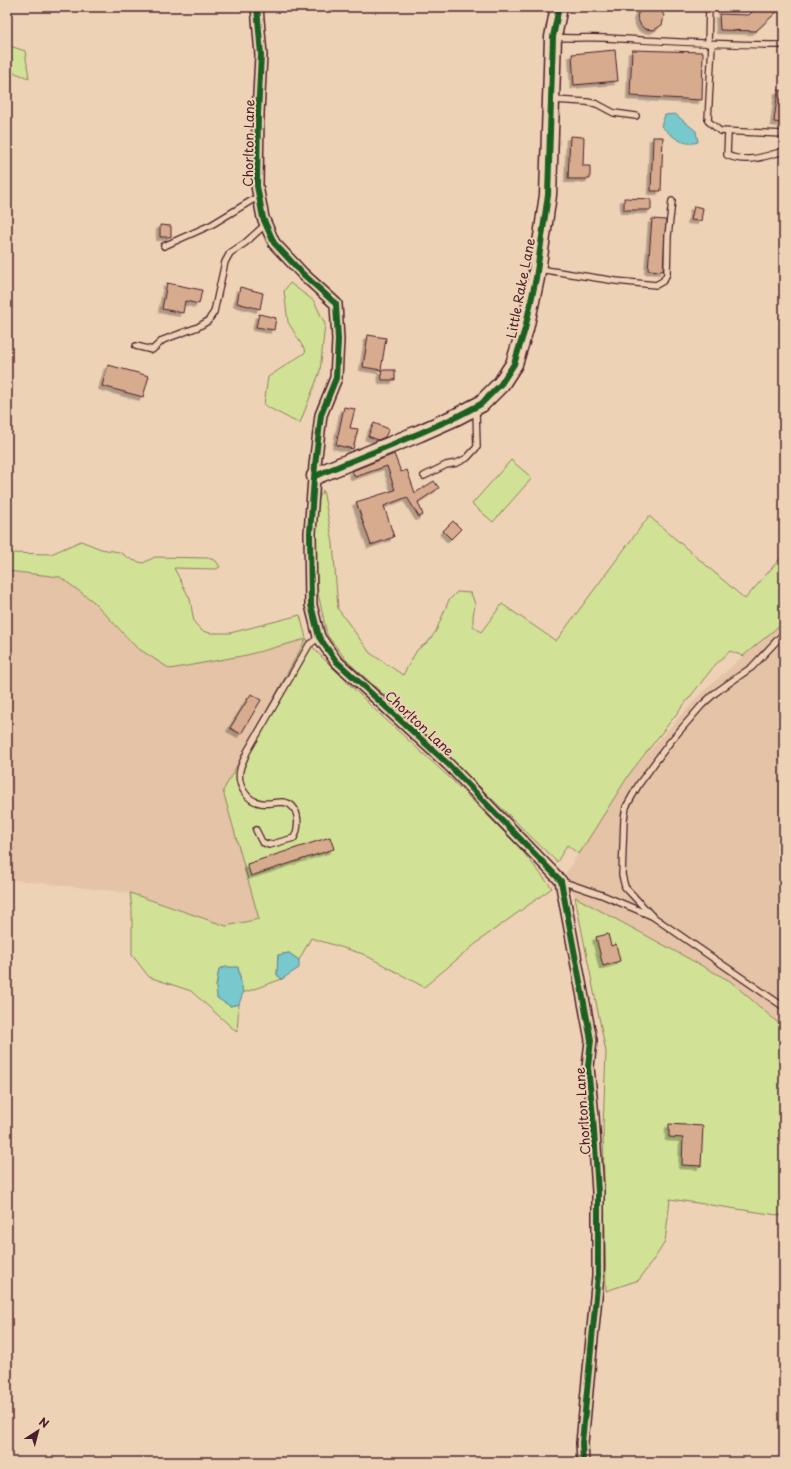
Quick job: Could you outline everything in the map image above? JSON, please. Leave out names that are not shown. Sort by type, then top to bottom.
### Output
[{"type":"street","name":"Chorlton Lane","points":[[257,7],[261,55],[257,186],[263,218],[274,243],[303,274],[336,304],[338,340],[336,378],[321,415],[315,465],[310,533],[311,605],[319,637],[336,661],[448,764],[561,881],[591,1040],[588,1067],[598,1192],[598,1276],[582,1443],[583,1462]]},
{"type":"street","name":"Little Rake Lane","points":[[315,476],[420,433],[477,406],[501,384],[514,364],[525,330],[537,269],[548,195],[553,37],[558,7]]},
{"type":"lane","points":[[709,7],[710,44],[708,120],[720,131],[784,134]]},
{"type":"lane","points":[[553,37],[710,44],[784,45]]},
{"type":"lane","points":[[551,100],[587,102],[596,104],[614,113],[636,116]]},
{"type":"lane","points":[[728,132],[727,155],[736,159],[758,159],[784,151]]},
{"type":"lane","points":[[164,246],[211,225],[259,196]]},
{"type":"lane","points":[[537,269],[616,281],[656,285],[663,281],[667,274],[668,236],[672,201]]},
{"type":"lane","points":[[136,346],[152,350],[163,340],[198,327],[208,321],[214,312],[227,257],[230,252],[244,243],[266,224]]},
{"type":"lane","points":[[424,476],[446,465],[457,463],[467,458],[474,451],[477,447],[477,406]]},
{"type":"lane","points":[[652,916],[625,887],[622,874],[624,818],[626,807],[639,784],[670,742],[702,705],[715,693],[752,667],[784,633]]},
{"type":"lane","points":[[256,830],[262,842],[269,845],[294,838],[298,831],[296,812],[284,802],[259,803],[250,799],[244,792],[240,779],[240,770],[246,752],[309,645],[319,637]]},
{"type":"lane","points":[[561,881],[602,895],[652,916],[762,990],[784,1007]]},
{"type":"shaded area","points":[[7,571],[60,577],[94,602],[136,647],[247,655],[306,638],[223,791],[259,919],[226,927],[130,893],[7,879]]},
{"type":"shaded area","points":[[784,621],[784,1028],[730,981],[575,897],[566,873],[630,773],[700,694]]},
{"type":"green space","points":[[10,46],[25,51],[29,78],[12,72]]},
{"type":"green space","points":[[290,283],[314,301],[325,324],[320,371],[300,423],[264,405],[268,377],[306,352],[288,322],[284,291]]},
{"type":"green space","points":[[511,460],[532,478],[493,522],[472,504]]},
{"type":"green space","points":[[323,490],[333,543],[338,609],[370,653],[403,675],[417,650],[429,641],[436,631],[449,600],[457,592],[471,593],[475,604],[473,626],[481,632],[502,604],[556,641],[649,516],[745,599],[784,554],[784,619],[779,626],[743,656],[730,651],[715,665],[630,773],[579,854],[567,845],[557,862],[405,714],[347,661],[327,635],[318,593],[315,547],[317,502]]},
{"type":"green space","points":[[81,541],[101,549],[119,552],[132,560],[143,563],[155,557],[209,558],[216,561],[220,567],[216,569],[174,568],[190,599],[194,622],[202,631],[211,633],[230,633],[300,615],[306,638],[317,652],[372,707],[451,779],[519,847],[552,888],[484,937],[424,987],[363,954],[311,938],[299,960],[289,953],[278,955],[277,975],[282,979],[243,993],[238,968],[226,967],[219,969],[216,987],[230,1006],[239,1004],[237,1032],[191,991],[149,977],[132,955],[132,909],[130,893],[226,926],[259,919],[223,791],[306,639],[247,655],[170,669],[136,647],[94,602],[60,577],[7,571],[7,553],[51,554]]},
{"type":"green space","points":[[575,897],[730,981],[784,1028],[784,1216],[670,1199],[665,1242],[656,1256],[639,1280],[606,1291],[603,1126],[606,1052]]},
{"type":"water","points":[[675,114],[696,131],[698,142],[687,143],[678,140],[661,126],[665,115]]},
{"type":"water","points":[[289,953],[299,960],[299,968],[282,979],[277,975],[278,955]]},
{"type":"water","points":[[226,967],[238,967],[243,993],[239,1004],[230,1006],[217,998],[216,987],[219,969]]},
{"type":"building","points":[[640,7],[660,7],[664,16],[662,25],[654,30],[645,29],[641,26],[637,17]]},
{"type":"building","points":[[757,7],[782,7],[756,31],[720,30],[719,14],[749,15]]},
{"type":"building","points":[[615,50],[618,81],[574,85],[572,54]]},
{"type":"building","points":[[632,50],[703,52],[702,100],[630,96]]},
{"type":"building","points":[[778,90],[784,91],[784,123],[774,122]]},
{"type":"building","points":[[570,136],[584,137],[583,166],[590,166],[590,179],[568,179]]},
{"type":"building","points":[[653,137],[663,137],[661,191],[651,191]]},
{"type":"building","points":[[624,198],[651,199],[651,210],[624,210]]},
{"type":"building","points":[[694,206],[703,208],[701,221],[691,220]]},
{"type":"building","points":[[652,219],[666,220],[663,271],[648,270]]},
{"type":"building","points":[[160,225],[171,226],[171,237],[160,237]]},
{"type":"building","points":[[167,283],[202,290],[199,304],[185,301],[183,313],[162,309]]},
{"type":"building","points":[[240,287],[263,293],[260,309],[237,303]]},
{"type":"building","points":[[259,314],[276,318],[274,330],[256,327]]},
{"type":"building","points":[[368,335],[386,338],[381,370],[363,367]]},
{"type":"building","points":[[108,365],[149,376],[143,397],[102,386]]},
{"type":"building","points":[[381,370],[395,370],[395,380],[382,380]]},
{"type":"building","points":[[344,407],[355,409],[350,428],[358,429],[353,449],[336,445]]},
{"type":"building","points":[[374,423],[389,429],[385,437],[378,440],[368,436]]},
{"type":"building","points":[[394,454],[401,472],[407,470],[415,493],[434,481],[439,488],[418,502],[423,515],[419,517],[407,497],[384,506],[394,537],[371,545],[356,502],[395,490],[387,466],[355,477],[352,471]]},
{"type":"building","points":[[453,521],[461,529],[451,539],[443,531]]},
{"type":"building","points":[[251,694],[261,700],[241,734],[230,728]]},
{"type":"building","points":[[330,837],[334,849],[251,876],[247,864]]},
{"type":"building","points":[[608,934],[611,946],[616,944],[620,961],[603,966],[596,937]]},
{"type":"building","points":[[669,1124],[703,1126],[701,1166],[682,1165],[683,1138],[669,1137]]},
{"type":"cycle path","points":[[257,7],[261,55],[257,186],[263,218],[274,243],[303,274],[336,304],[338,340],[336,378],[321,415],[315,465],[310,533],[311,605],[319,637],[336,661],[448,764],[561,881],[591,1040],[588,1067],[598,1192],[598,1276],[582,1443],[583,1462]]},
{"type":"cycle path","points":[[315,476],[420,433],[481,404],[501,384],[514,364],[525,329],[536,278],[548,195],[553,37],[559,7]]}]
